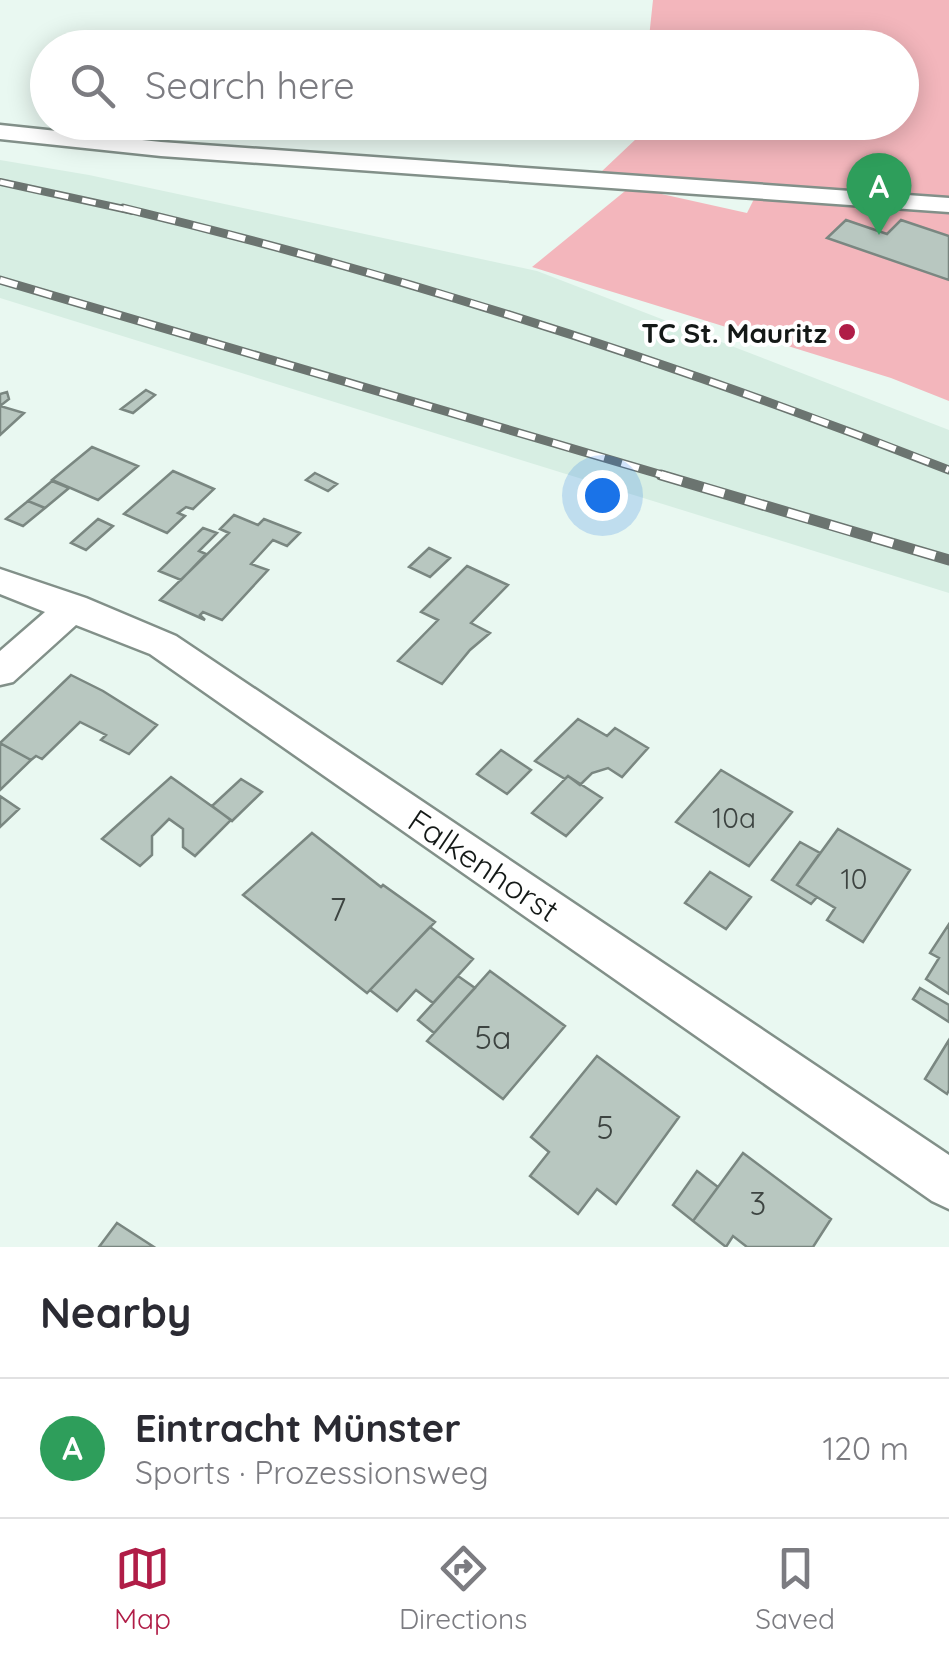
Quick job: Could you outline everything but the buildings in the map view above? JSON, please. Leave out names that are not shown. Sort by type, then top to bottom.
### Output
[{"type":"street","points":[[0,132],[30,135]]},
{"type":"street","points":[[76,140],[949,205]]},
{"type":"street","name":"Falkenhorst","points":[[0,581],[164,645],[949,1184]]},
{"type":"street","points":[[0,672],[74,607]]},
{"type":"shaded area","points":[[653,0],[949,0],[949,200],[600,173],[635,140],[919,140],[919,30],[650,30]]},
{"type":"shaded area","points":[[0,160],[89,175],[537,271],[949,430],[949,593],[0,298]]},
{"type":"shaded area","name":"TC St. Mauritz","points":[[630,187],[747,213],[755,197],[949,209],[949,401],[891,378],[532,267]]},
{"type":"railway","points":[[0,182],[133,211]]},
{"type":"railway","points":[[123,208],[333,263],[540,325],[746,394],[949,470]]},
{"type":"railway","points":[[0,280],[669,477]]},
{"type":"railway","points":[[661,475],[949,560]]},
{"type":"place","name":"Eintracht Münster","points":[[879,235]]},
{"type":"place","name":"TC St. Mauritz","points":[[847,332]]}]
